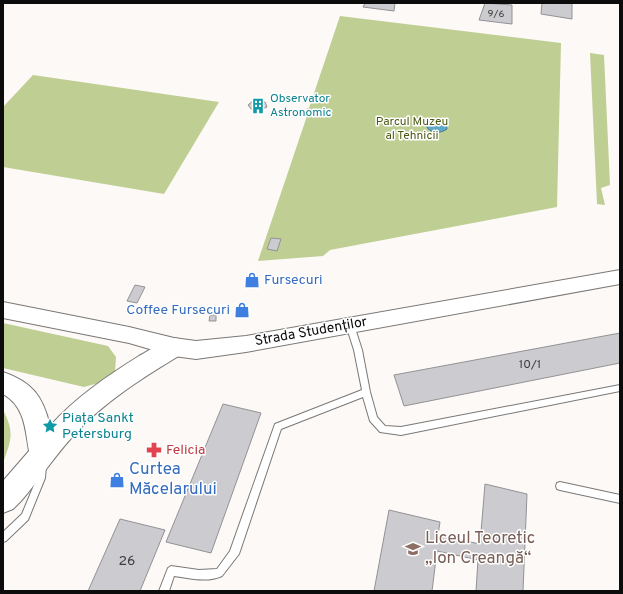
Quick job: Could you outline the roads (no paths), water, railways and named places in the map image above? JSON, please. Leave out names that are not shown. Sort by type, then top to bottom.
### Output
[{"type":"main road","name":"Strada Studenților","points":[[3,310],[128,335],[174,348],[196,350],[222,347],[350,325],[620,277]]},
{"type":"main road","points":[[3,500],[14,490],[66,427],[91,404],[135,371],[174,348]]},
{"type":"main road","points":[[3,382],[21,392],[34,411],[43,456]]},
{"type":"lane","points":[[350,325],[358,350],[366,392],[373,418],[383,429],[401,431],[620,388]]},
{"type":"lane","points":[[164,591],[171,571],[198,575],[219,573],[234,554],[278,428],[366,392]]},
{"type":"lane","points":[[3,538],[25,517],[41,478],[43,456]]},
{"type":"lane","points":[[560,486],[620,499]]},
{"type":"water","points":[[436,120],[446,123],[447,129],[444,131],[432,132],[427,128],[426,125],[428,122]]},
{"type":"place","name":"Observator Astronomic","points":[[258,106]]},
{"type":"place","name":"Fursecuri","points":[[252,280]]},
{"type":"place","name":"Coffee Fursecuri","points":[[242,310]]},
{"type":"place","name":"Piața Sankt Petersburg","points":[[50,426]]},
{"type":"place","name":"Felicia","points":[[154,450]]},
{"type":"place","name":"Curtea Măcelarului","points":[[117,480]]},
{"type":"place","name":"Liceul Teoretic „Ion Creangă“","points":[[413,549]]},
{"type":"park label","name":"Parcul Muzeu al Tehnicii","points":[[412,129]]}]
